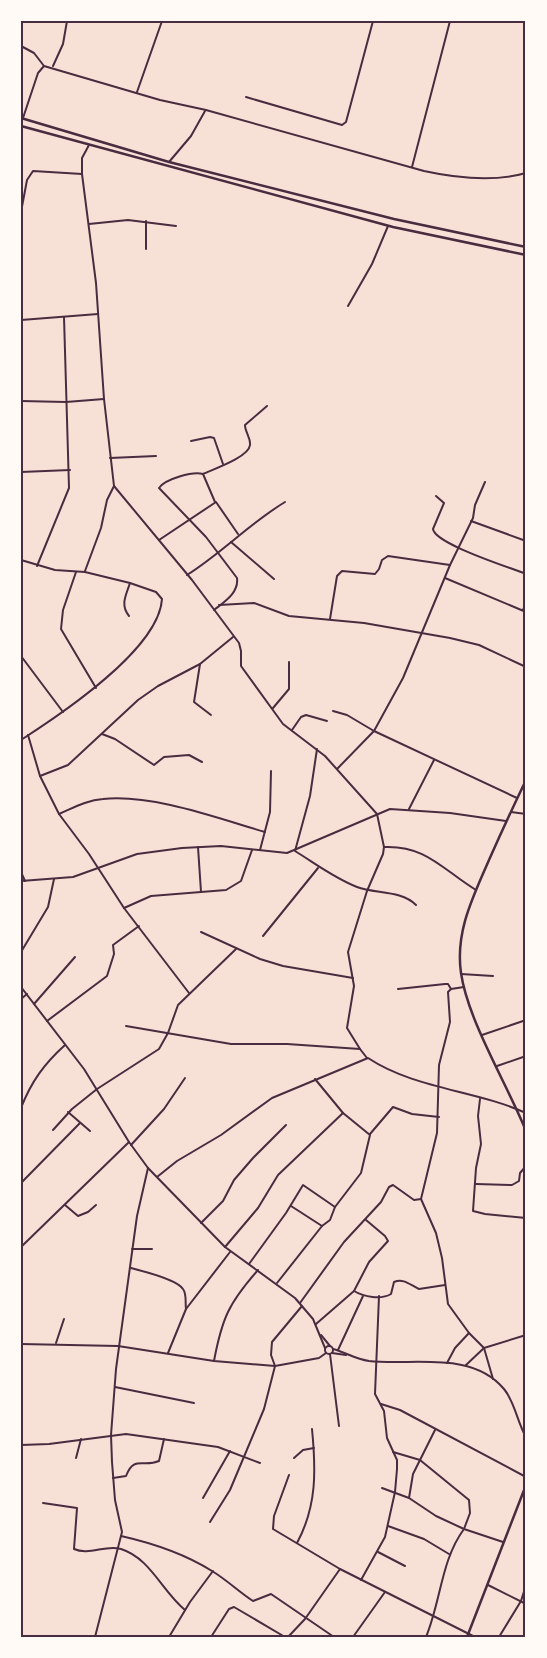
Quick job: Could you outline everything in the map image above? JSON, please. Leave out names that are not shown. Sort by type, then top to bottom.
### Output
[{"type":"main road","points":[[22,119],[170,162],[424,227],[526,246]]},
{"type":"main road","points":[[21,126],[388,226],[526,255]]},
{"type":"main road","points":[[526,780],[476,890],[461,933],[461,974],[464,987],[482,1035],[526,1132]]},
{"type":"main road","points":[[468,1635],[526,1485]]},
{"type":"street","points":[[52,67],[63,44],[67,21]]},
{"type":"street","points":[[137,93],[162,21]]},
{"type":"street","points":[[246,96],[342,125],[346,122],[373,21]]},
{"type":"street","points":[[412,167],[450,21]]},
{"type":"street","points":[[21,46],[34,53],[44,66],[350,152],[438,174],[483,178],[526,173]]},
{"type":"street","points":[[22,119],[38,73],[44,66]]},
{"type":"street","points":[[170,162],[191,136],[206,110]]},
{"type":"street","points":[[89,145],[82,158],[82,174],[89,224],[104,399],[114,486],[187,575],[234,637],[241,647],[241,666],[283,724],[317,749],[377,814],[384,847],[380,862],[367,891],[349,947],[354,978],[347,1028],[368,1058],[383,1068],[413,1080],[439,1085],[526,1113]]},
{"type":"street","points":[[21,212],[27,180],[33,171],[82,174]]},
{"type":"street","points":[[89,224],[113,220],[176,226]]},
{"type":"street","points":[[146,222],[146,249]]},
{"type":"street","points":[[348,306],[372,264],[388,226]]},
{"type":"street","points":[[21,320],[98,314]]},
{"type":"street","points":[[37,566],[67,495],[70,470],[64,317]]},
{"type":"street","points":[[21,401],[66,402],[104,399]]},
{"type":"street","points":[[214,610],[233,593],[238,583],[236,574],[159,488],[166,481],[197,473],[203,474],[247,453],[250,442],[246,425],[267,406]]},
{"type":"street","points":[[191,441],[210,437],[214,438],[223,464]]},
{"type":"street","points":[[110,458],[156,456]]},
{"type":"street","points":[[21,472],[70,470]]},
{"type":"street","points":[[203,474],[216,502],[238,535]]},
{"type":"street","points":[[336,769],[374,731],[403,678],[450,565],[471,521],[485,482]]},
{"type":"street","points":[[85,572],[101,528],[107,500],[114,486]]},
{"type":"street","points":[[436,496],[444,503],[433,532],[437,536],[459,548],[526,574]]},
{"type":"street","points":[[159,540],[216,502]]},
{"type":"street","points":[[187,575],[219,553],[238,535],[284,502]]},
{"type":"street","points":[[471,521],[526,541]]},
{"type":"street","points":[[231,542],[274,579]]},
{"type":"street","points":[[330,619],[337,576],[342,571],[375,574],[380,570],[382,560],[388,556],[450,565]]},
{"type":"street","points":[[21,560],[37,566],[85,572],[130,583],[156,592],[160,596],[162,605],[142,639],[96,688],[21,740]]},
{"type":"street","points":[[76,572],[62,610],[61,629],[96,688]]},
{"type":"street","points":[[445,578],[524,611],[526,603]]},
{"type":"street","points":[[129,616],[125,610],[124,602],[130,583]]},
{"type":"street","points":[[219,605],[254,603],[289,616],[330,619],[423,633],[479,645],[526,667]]},
{"type":"street","points":[[40,776],[68,765],[148,692],[200,664],[234,637]]},
{"type":"street","points":[[21,656],[63,712]]},
{"type":"street","points":[[273,708],[289,689],[289,662]]},
{"type":"street","points":[[200,664],[194,702],[211,715]]},
{"type":"street","points":[[333,711],[347,714],[374,731],[517,798]]},
{"type":"street","points":[[292,730],[301,717],[306,715],[327,721]]},
{"type":"street","points":[[102,734],[115,739],[154,765],[164,757],[189,755],[202,762]]},
{"type":"street","points":[[28,735],[40,776],[59,814],[124,908],[189,993]]},
{"type":"street","points":[[296,851],[309,804],[317,749]]},
{"type":"street","points":[[409,810],[434,760]]},
{"type":"street","points":[[260,850],[271,807],[271,771]]},
{"type":"street","points":[[59,814],[94,800],[138,801],[176,808],[265,832]]},
{"type":"street","points":[[21,872],[23,881],[54,879],[80,875],[143,853],[198,847],[260,850],[280,854],[296,851],[390,809],[506,821]]},
{"type":"street","points":[[510,812],[526,814]]},
{"type":"street","points":[[384,847],[403,846],[422,852],[476,890]]},
{"type":"street","points":[[198,847],[201,892]]},
{"type":"street","points":[[124,908],[151,896],[224,891],[239,883],[252,850]]},
{"type":"street","points":[[296,851],[336,878],[367,891],[406,897],[416,905]]},
{"type":"street","points":[[263,936],[319,867]]},
{"type":"street","points":[[21,952],[48,907],[54,879]]},
{"type":"street","points":[[47,1021],[107,976],[114,954],[113,945],[138,926]]},
{"type":"street","points":[[201,932],[260,959],[299,970],[354,978]]},
{"type":"street","points":[[53,1130],[68,1112],[97,1089],[158,1049],[168,1033],[175,1009],[189,993],[236,949]]},
{"type":"street","points":[[34,1004],[75,957]]},
{"type":"street","points":[[461,974],[493,976]]},
{"type":"street","points":[[398,989],[448,984],[451,989]]},
{"type":"street","points":[[21,987],[97,1089],[130,1144],[148,1168],[226,1247],[277,1283],[300,1303],[316,1324],[326,1353]]},
{"type":"street","points":[[451,989],[464,987]]},
{"type":"street","points":[[451,989],[448,992],[450,1022],[440,1058],[437,1133],[421,1199],[436,1233],[450,1308],[469,1333],[484,1348],[493,1379]]},
{"type":"street","points":[[21,999],[27,994]]},
{"type":"street","points":[[482,1035],[526,1020]]},
{"type":"street","points":[[126,1026],[231,1044],[287,1044],[360,1049]]},
{"type":"street","points":[[21,1108],[28,1090],[38,1073],[65,1045]]},
{"type":"street","points":[[497,1066],[526,1056]]},
{"type":"street","points":[[158,1176],[177,1161],[215,1140],[272,1098],[368,1058]]},
{"type":"street","points":[[21,1247],[130,1144],[164,1109],[185,1078]]},
{"type":"street","points":[[315,1079],[343,1113],[370,1135]]},
{"type":"street","points":[[480,1099],[478,1116],[481,1144],[476,1168],[473,1206],[475,1212],[526,1218]]},
{"type":"street","points":[[277,1283],[322,1226],[330,1220],[335,1207],[361,1174],[370,1135],[393,1108],[412,1114],[439,1117]]},
{"type":"street","points":[[68,1112],[90,1131]]},
{"type":"street","points":[[226,1247],[258,1208],[278,1176],[343,1113]]},
{"type":"street","points":[[21,1183],[80,1123]]},
{"type":"street","points":[[201,1223],[222,1201],[242,1170],[286,1125]]},
{"type":"street","points":[[476,1184],[512,1185],[519,1181],[520,1173],[526,1166]]},
{"type":"street","points":[[95,1637],[121,1536],[113,1478],[111,1434],[114,1387],[132,1249],[139,1204],[148,1168]]},
{"type":"street","points":[[249,1264],[291,1206],[303,1185],[335,1207]]},
{"type":"street","points":[[300,1303],[344,1242],[366,1220],[391,1186],[414,1200],[421,1199]]},
{"type":"street","points":[[65,1204],[78,1216],[96,1205]]},
{"type":"street","points":[[291,1206],[322,1226]]},
{"type":"street","points":[[316,1324],[354,1291],[369,1262],[388,1242],[385,1236],[366,1220]]},
{"type":"street","points":[[132,1249],[152,1249]]},
{"type":"street","points":[[168,1353],[186,1309],[231,1251]]},
{"type":"street","points":[[130,1268],[181,1286],[185,1292],[186,1309]]},
{"type":"street","points":[[214,1361],[221,1328],[228,1309],[258,1270]]},
{"type":"street","points":[[354,1291],[363,1296],[391,1294],[394,1282],[397,1281],[405,1281],[419,1289],[445,1285]]},
{"type":"street","points":[[338,1350],[363,1296]]},
{"type":"street","points":[[362,1580],[378,1552],[388,1526],[395,1492],[397,1464],[387,1438],[384,1411],[374,1394],[379,1296]]},
{"type":"street","points":[[210,1522],[230,1490],[243,1455],[264,1409],[275,1366],[271,1355],[272,1342],[302,1306]]},
{"type":"street","points":[[56,1344],[64,1319]]},
{"type":"street","points":[[447,1363],[455,1348],[469,1333]]},
{"type":"street","points":[[320,1335],[333,1349],[346,1355]]},
{"type":"street","points":[[466,1365],[484,1348],[526,1335]]},
{"type":"street","points":[[21,1344],[118,1346],[214,1361],[275,1366],[321,1358],[326,1353],[346,1355],[376,1362],[466,1365],[493,1379],[508,1395],[526,1437]]},
{"type":"street","points":[[325,1348],[330,1346]]},
{"type":"street","points":[[333,1349],[330,1353],[339,1426]]},
{"type":"street","points":[[114,1387],[194,1403]]},
{"type":"street","points":[[380,1403],[400,1410],[526,1477]]},
{"type":"street","points":[[297,1543],[311,1508],[316,1468],[312,1429]]},
{"type":"street","points":[[409,1498],[411,1479],[435,1430]]},
{"type":"street","points":[[21,1445],[49,1444],[111,1434],[126,1434],[230,1451],[260,1463]]},
{"type":"street","points":[[76,1458],[81,1438]]},
{"type":"street","points":[[113,1478],[126,1476],[128,1468],[132,1464],[159,1461],[164,1439]]},
{"type":"street","points":[[294,1458],[302,1450],[314,1448]]},
{"type":"street","points":[[203,1498],[230,1451]]},
{"type":"street","points":[[393,1452],[420,1460],[469,1500],[470,1513],[464,1529],[449,1554],[434,1617],[426,1637]]},
{"type":"street","points":[[289,1475],[271,1526],[273,1529],[340,1569],[475,1637]]},
{"type":"street","points":[[382,1488],[409,1498],[436,1516],[464,1529],[504,1543]]},
{"type":"street","points":[[43,1503],[78,1508],[74,1546],[76,1550],[92,1551],[117,1548],[139,1557],[172,1599],[185,1610]]},
{"type":"street","points":[[388,1526],[424,1539],[449,1554]]},
{"type":"street","points":[[121,1536],[169,1550],[212,1571],[253,1601],[271,1594],[334,1637]]},
{"type":"street","points":[[378,1552],[405,1566]]},
{"type":"street","points":[[211,1637],[229,1609],[234,1607],[287,1637],[305,1619],[340,1569]]},
{"type":"street","points":[[169,1637],[212,1571]]},
{"type":"street","points":[[487,1585],[526,1604]]},
{"type":"street","points":[[499,1637],[521,1601],[526,1585]]},
{"type":"street","points":[[353,1637],[385,1592]]},
{"type":"street","points":[[293,1637],[294,1631]]}]
